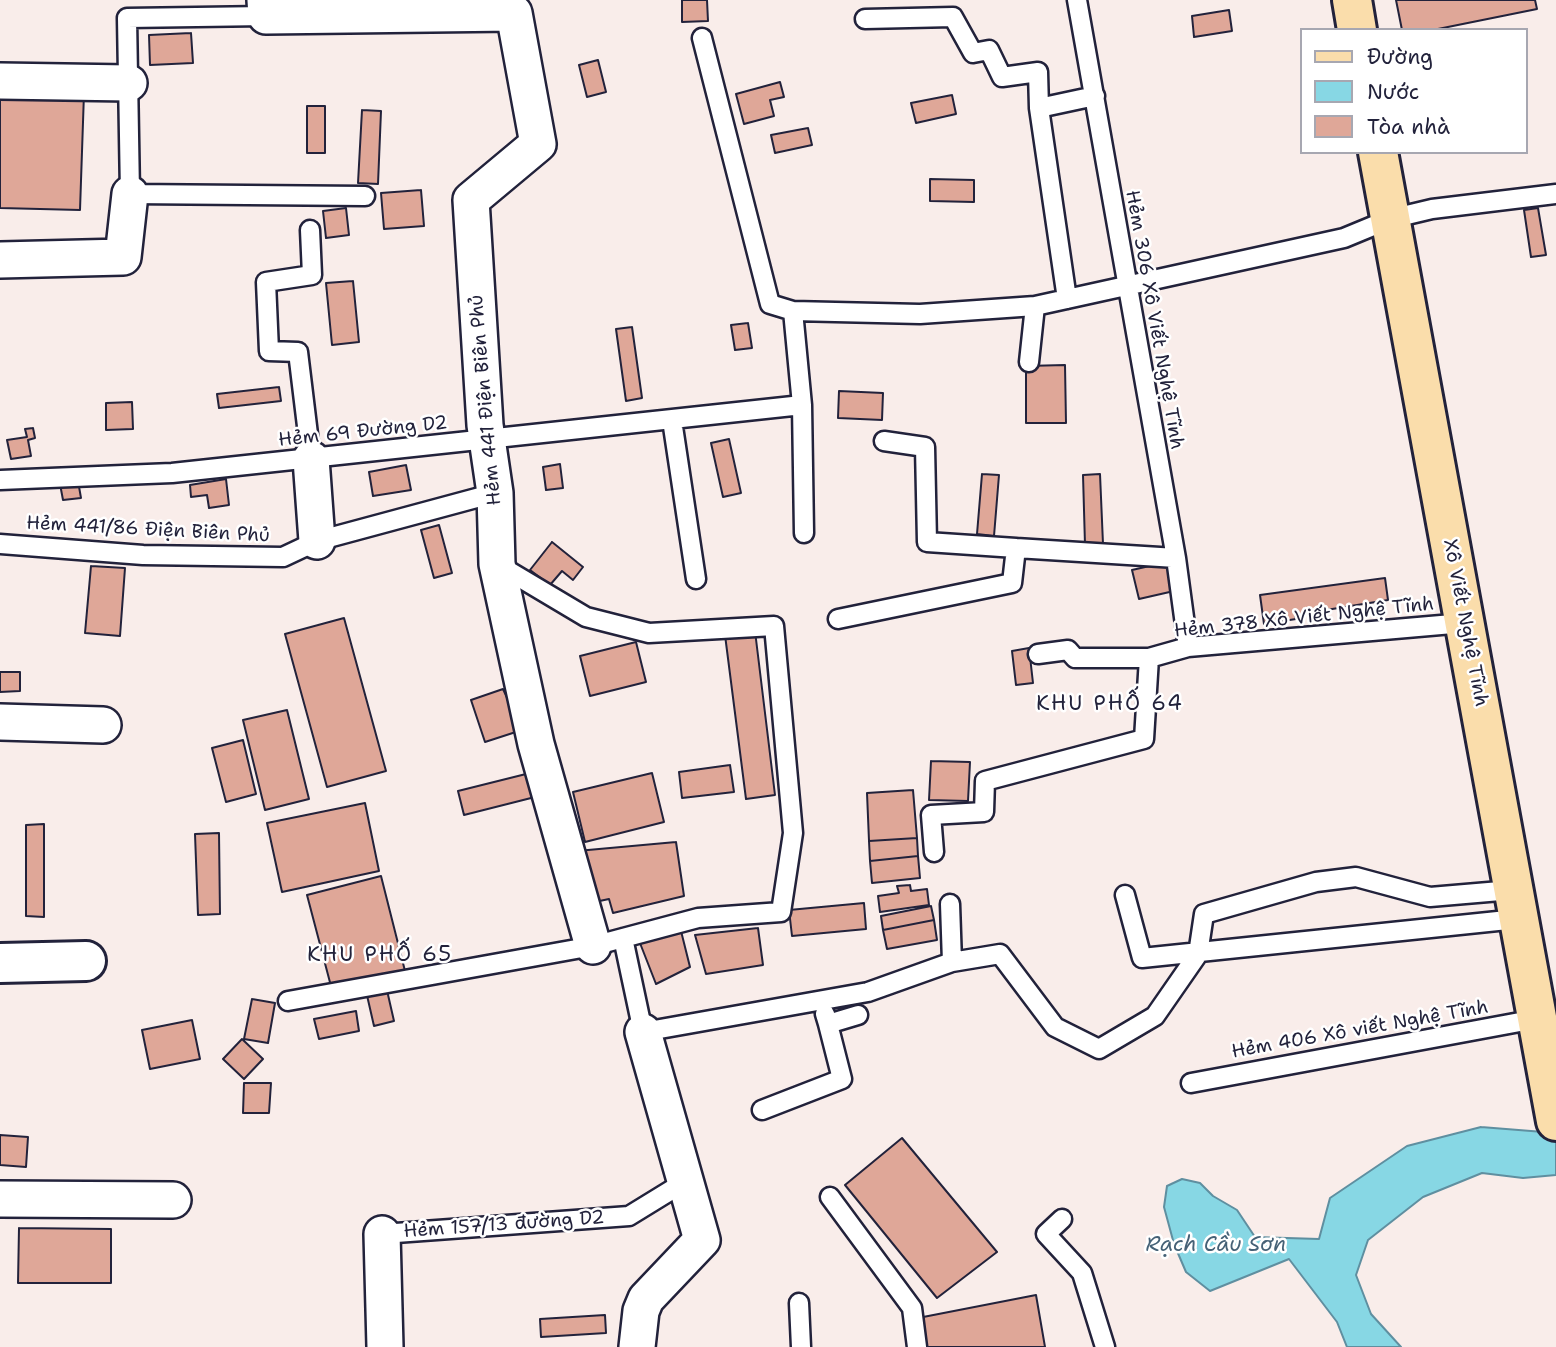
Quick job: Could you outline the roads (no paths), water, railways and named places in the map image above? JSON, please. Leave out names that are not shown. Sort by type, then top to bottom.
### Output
[{"type":"main road","points":[[1352,0],[1357,28]]},
{"type":"main road","name":"Xô Viết Nghệ Tĩnh","points":[[1378,154],[1514,905],[1546,1018],[1553,1108]]},
{"type":"street","name":"Hẻm 441 Điện Biên Phủ","points":[[265,8],[515,4],[538,144],[471,200],[487,441],[495,493],[497,564],[536,744],[608,942]]},
{"type":"street","points":[[0,81],[129,83]]},
{"type":"street","points":[[0,260],[123,257],[130,194]]},
{"type":"street","points":[[311,459],[317,541]]},
{"type":"street","points":[[0,722],[103,725]]},
{"type":"street","points":[[0,963],[86,961]]},
{"type":"street","points":[[637,1347],[641,1311],[646,1299],[702,1240],[643,1032]]},
{"type":"street","points":[[0,1199],[173,1200]]},
{"type":"street","name":"Hẻm 157/13 đường D2","points":[[382,1234],[385,1347]]},
{"type":"lane","points":[[127,0],[130,194],[365,196]]},
{"type":"lane","name":"Hẻm 306 Xô Viết Nghệ Tĩnh","points":[[1077,0],[1176,558],[1188,647]]},
{"type":"lane","points":[[127,18],[265,8]]},
{"type":"lane","points":[[865,19],[953,17],[973,53],[989,50],[1002,78],[1038,72],[1039,108],[1067,299]]},
{"type":"lane","points":[[702,38],[770,304],[793,311],[920,314],[1035,306],[1344,238],[1390,219],[1456,204],[1556,194]]},
{"type":"lane","points":[[1039,108],[1096,96]]},
{"type":"lane","points":[[310,230],[312,275],[266,282],[269,351],[299,352],[311,459]]},
{"type":"lane","points":[[1029,362],[1035,306]]},
{"type":"lane","points":[[793,311],[802,405],[804,533]]},
{"type":"lane","name":"Hẻm 69 Đường D2","points":[[0,480],[172,473],[802,405]]},
{"type":"lane","points":[[672,420],[696,579]]},
{"type":"lane","points":[[884,441],[925,447],[927,542],[1176,558]]},
{"type":"lane","name":"Hẻm 441/86 Điện Biên Phủ","points":[[0,544],[144,555],[283,557],[317,541],[495,493]]},
{"type":"lane","points":[[838,619],[1012,583],[1017,548]]},
{"type":"lane","points":[[288,1001],[608,942],[698,918],[781,912],[793,833],[774,626],[649,633],[586,617],[497,564]]},
{"type":"lane","name":"Hẻm 378 Xô Viết Nghệ Tĩnh","points":[[1038,654],[1069,650],[1075,658],[1149,658],[1188,647],[1464,623]]},
{"type":"lane","points":[[934,852],[931,816],[984,812],[985,781],[1144,739],[1149,658]]},
{"type":"lane","points":[[643,1032],[868,992],[952,962],[1000,954],[1055,1027],[1099,1049],[1154,1016],[1198,954],[1204,914],[1316,882],[1356,877],[1430,897],[1514,905]]},
{"type":"lane","points":[[1125,895],[1142,958],[1198,954],[1514,905]]},
{"type":"lane","points":[[950,904],[952,962]]},
{"type":"lane","name":"Hẻm 441 Điện Biên Phủ","points":[[608,942],[643,1032]]},
{"type":"lane","points":[[762,1110],[842,1079],[822,1000]]},
{"type":"lane","points":[[828,1024],[858,1015]]},
{"type":"lane","name":"Hẻm 406 Xô viết Nghệ Tĩnh","points":[[1192,1083],[1546,1018]]},
{"type":"lane","name":"Hẻm 157/13 đường D2","points":[[382,1234],[629,1216],[686,1181]]},
{"type":"lane","points":[[830,1197],[912,1308],[917,1347]]},
{"type":"lane","points":[[1062,1219],[1046,1234],[1082,1273],[1105,1347]]},
{"type":"lane","points":[[799,1303],[801,1347]]},
{"type":"water","name":"Rạch Cầu Sơn","points":[[1481,1127],[1556,1133],[1556,1175],[1523,1178],[1482,1173],[1423,1197],[1368,1240],[1356,1275],[1371,1314],[1401,1347],[1347,1347],[1337,1322],[1289,1259],[1210,1291],[1186,1272],[1174,1244],[1164,1207],[1167,1186],[1182,1179],[1200,1183],[1213,1196],[1237,1210],[1255,1237],[1319,1239],[1330,1198],[1407,1146]]},
{"type":"district","name":"KHU PHỐ 64","points":[[1110,705]]},
{"type":"district","name":"KHU PHỐ 65","points":[[380,956]]}]
